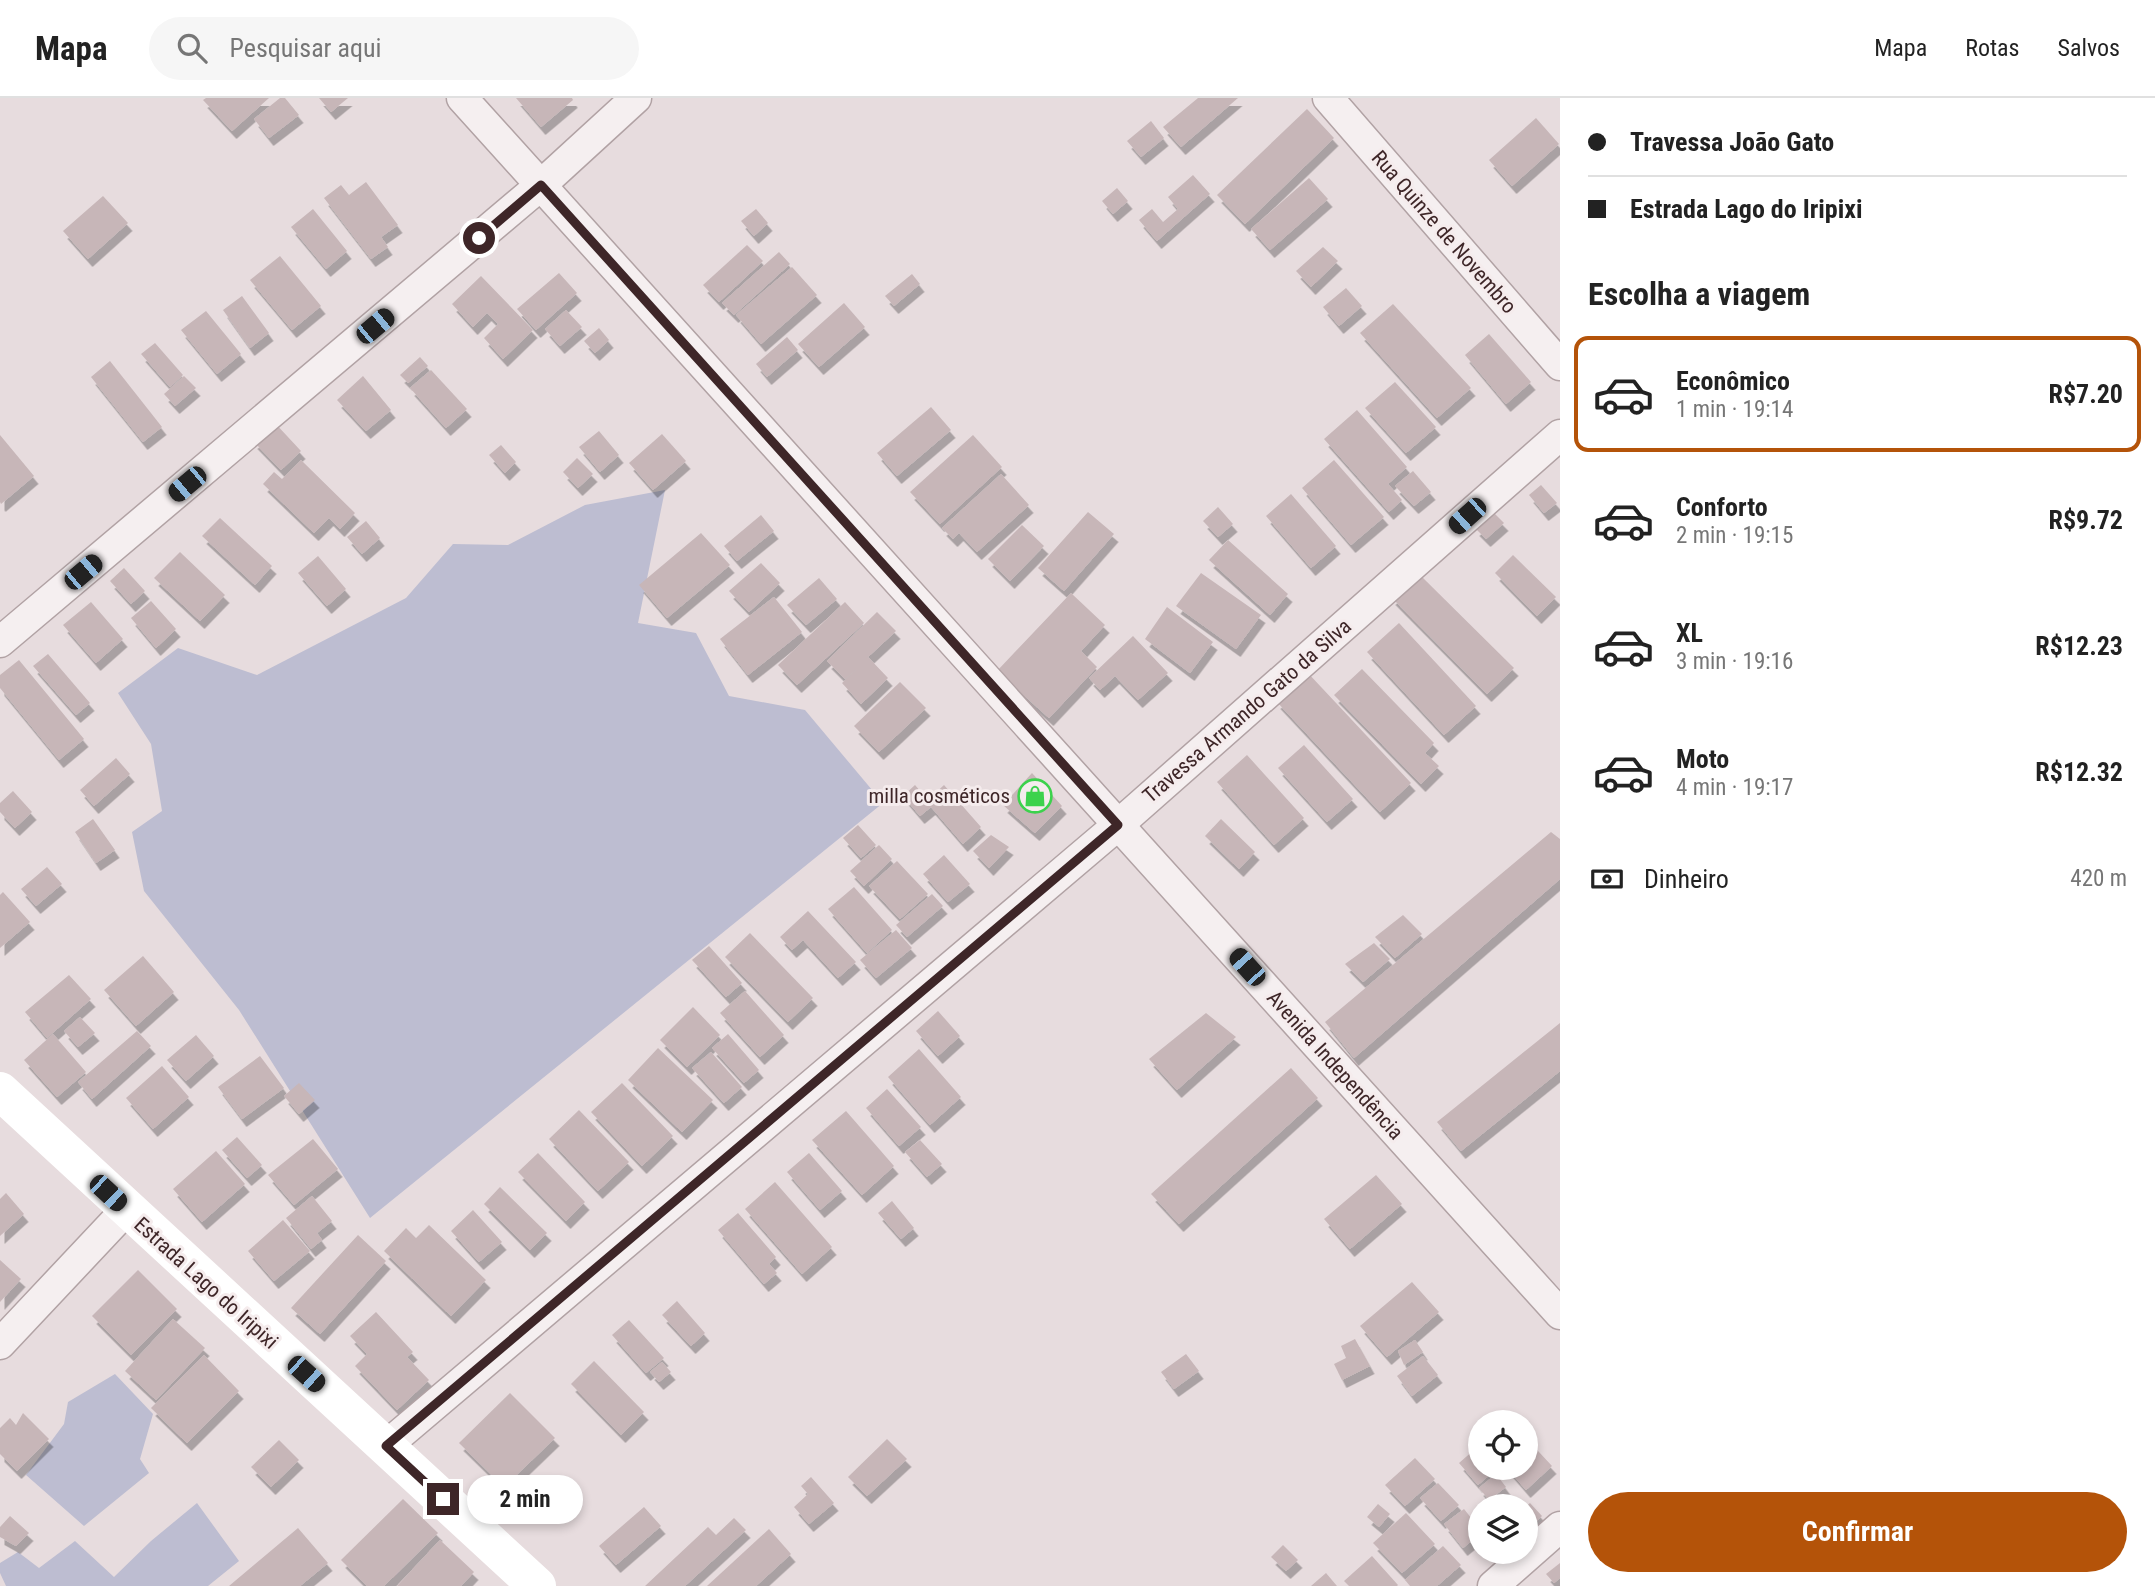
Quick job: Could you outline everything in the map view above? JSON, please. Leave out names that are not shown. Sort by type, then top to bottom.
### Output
[{"type":"street","name":"Avenida Independência","points":[[462,98],[1560,1314]]},
{"type":"street","points":[[0,642],[541,185],[636,98]]},
{"type":"street","name":"Rua Quinze de Novembro","points":[[1328,98],[1560,366]]},
{"type":"street","name":"Travessa Armando Gato da Silva","points":[[386,1446],[1118,825],[1560,435]]},
{"type":"street","name":"Estrada Lago do Iripixi","points":[[0,1091],[537,1586]]},
{"type":"street","points":[[0,1344],[126,1210]]},
{"type":"street","points":[[1493,1586],[1560,1527]]},
{"type":"shaded area","points":[[665,490],[638,623],[696,633],[729,696],[805,710],[883,803],[370,1218],[239,1010],[144,891],[132,832],[162,811],[151,744],[118,693],[178,648],[257,675],[406,598],[453,544],[508,545],[585,505]]},
{"type":"shaded area","points":[[115,1374],[153,1414],[140,1459],[149,1473],[84,1526],[26,1475],[64,1424],[68,1402]]},
{"type":"shaded area","points":[[197,1503],[239,1561],[208,1586],[6,1586],[0,1573],[0,1563],[18,1552],[39,1568],[75,1541],[114,1577],[151,1541]]},
{"type":"building","points":[[269,98],[232,131],[203,100]]},
{"type":"building","points":[[280,98],[285,98],[299,115],[269,138],[254,119]]},
{"type":"building","points":[[319,98],[348,98],[331,112]]},
{"type":"building","points":[[516,98],[572,98],[573,100],[541,127]]},
{"type":"building","points":[[1198,98],[1238,98],[1181,147],[1163,127]]},
{"type":"building","points":[[1307,109],[1334,138],[1245,224],[1217,195]]},
{"type":"building","points":[[1536,118],[1559,144],[1512,186],[1489,160]]},
{"type":"building","points":[[1151,121],[1164,138],[1141,157],[1127,141]]},
{"type":"building","points":[[1193,175],[1210,194],[1157,241],[1139,220],[1152,209],[1163,222],[1178,209],[1168,197]]},
{"type":"building","points":[[1309,178],[1328,199],[1270,250],[1251,229]]},
{"type":"building","points":[[366,182],[398,225],[381,237],[388,247],[371,259],[324,198],[341,185],[349,195]]},
{"type":"building","points":[[1117,188],[1128,201],[1113,214],[1102,201]]},
{"type":"building","points":[[103,196],[128,223],[88,259],[63,231]]},
{"type":"building","points":[[313,209],[347,251],[326,269],[291,227]]},
{"type":"building","points":[[756,209],[768,223],[754,236],[741,221]]},
{"type":"building","points":[[747,245],[763,261],[719,302],[703,285]]},
{"type":"building","points":[[1323,247],[1338,261],[1311,287],[1296,271]]},
{"type":"building","points":[[779,252],[790,264],[734,315],[722,303]]},
{"type":"building","points":[[280,256],[321,306],[292,330],[250,280]]},
{"type":"building","points":[[792,267],[817,295],[761,344],[736,315]]},
{"type":"building","points":[[559,273],[577,293],[536,330],[517,309]]},
{"type":"building","points":[[912,274],[920,284],[894,306],[885,296]]},
{"type":"building","points":[[481,276],[533,330],[503,359],[484,338],[498,324],[487,313],[473,327],[452,304]]},
{"type":"building","points":[[1346,288],[1362,306],[1339,326],[1323,307]]},
{"type":"building","points":[[242,296],[269,333],[250,348],[223,310]]},
{"type":"building","points":[[844,303],[865,327],[819,367],[798,344]]},
{"type":"building","points":[[1393,304],[1471,388],[1437,418],[1360,333]]},
{"type":"building","points":[[566,310],[582,327],[560,346],[545,329]]},
{"type":"building","points":[[206,311],[241,354],[217,374],[181,330]]},
{"type":"building","points":[[599,328],[609,340],[595,353],[584,341]]},
{"type":"building","points":[[1489,334],[1531,382],[1506,404],[1465,355]]},
{"type":"building","points":[[787,337],[798,350],[767,377],[756,364]]},
{"type":"building","points":[[155,343],[183,375],[170,387],[141,354]]},
{"type":"building","points":[[420,357],[428,366],[408,383],[400,375]]},
{"type":"building","points":[[110,361],[162,427],[143,442],[91,377]]},
{"type":"building","points":[[431,370],[467,409],[446,428],[410,388]]},
{"type":"building","points":[[184,376],[196,388],[175,406],[164,394]]},
{"type":"building","points":[[363,376],[391,410],[366,431],[337,400]]},
{"type":"building","points":[[1395,382],[1436,427],[1406,453],[1365,408]]},
{"type":"building","points":[[931,407],[951,430],[897,476],[877,453]]},
{"type":"building","points":[[1357,410],[1407,467],[1388,484],[1402,500],[1389,512],[1324,439]]},
{"type":"building","points":[[274,422],[301,451],[281,470],[253,441]]},
{"type":"building","points":[[599,431],[619,455],[600,472],[579,447]]},
{"type":"building","points":[[662,434],[686,461],[653,490],[629,463]]},
{"type":"building","points":[[0,435],[34,476],[1,504],[0,502]]},
{"type":"building","points":[[973,435],[1002,467],[940,524],[910,492]]},
{"type":"building","points":[[501,445],[516,462],[505,473],[489,455]]},
{"type":"building","points":[[577,458],[593,474],[578,488],[563,472]]},
{"type":"building","points":[[301,460],[355,513],[340,529],[329,518],[314,533],[263,484],[274,472],[282,479]]},
{"type":"building","points":[[1334,460],[1384,517],[1351,545],[1302,488]]},
{"type":"building","points":[[1413,471],[1431,492],[1414,506],[1395,486]]},
{"type":"building","points":[[1001,474],[1029,505],[977,552],[959,533],[953,539],[942,528]]},
{"type":"building","points":[[1541,485],[1557,503],[1544,513],[1529,495]]},
{"type":"building","points":[[1291,494],[1336,546],[1311,568],[1266,516]]},
{"type":"building","points":[[1218,507],[1233,524],[1218,537],[1203,521]]},
{"type":"building","points":[[1088,512],[1114,534],[1064,591],[1038,568]]},
{"type":"building","points":[[1493,512],[1504,523],[1486,539],[1475,528]]},
{"type":"building","points":[[761,515],[774,531],[737,561],[724,546]]},
{"type":"building","points":[[220,518],[272,566],[255,585],[202,536]]},
{"type":"building","points":[[366,521],[380,538],[362,554],[347,537]]},
{"type":"building","points":[[1022,525],[1044,546],[1010,581],[988,559]]},
{"type":"building","points":[[701,533],[730,565],[667,618],[639,585]]},
{"type":"building","points":[[1228,540],[1288,594],[1270,615],[1209,560]]},
{"type":"building","points":[[180,552],[225,595],[200,621],[154,578]]},
{"type":"building","points":[[1513,555],[1556,597],[1537,616],[1495,573]]},
{"type":"building","points":[[318,556],[346,589],[327,606],[298,573]]},
{"type":"building","points":[[761,563],[780,583],[749,612],[729,591]]},
{"type":"building","points":[[124,568],[145,591],[131,604],[110,581]]},
{"type":"building","points":[[1417,572],[1514,668],[1487,694],[1391,597]]},
{"type":"building","points":[[1201,573],[1261,615],[1236,649],[1176,606]]},
{"type":"building","points":[[819,578],[837,599],[806,625],[787,605]]},
{"type":"building","points":[[1071,593],[1105,625],[1081,651],[1097,667],[1049,718],[997,671]]},
{"type":"building","points":[[774,597],[802,632],[748,675],[720,639]]},
{"type":"building","points":[[151,601],[176,629],[156,648],[131,618]]},
{"type":"building","points":[[91,602],[123,639],[96,663],[63,625]]},
{"type":"building","points":[[845,602],[864,623],[797,685],[778,665]]},
{"type":"building","points":[[1167,607],[1213,642],[1190,673],[1145,639]]},
{"type":"building","points":[[877,612],[896,631],[868,657],[888,678],[861,704],[842,683],[858,668],[845,679],[827,661]]},
{"type":"building","points":[[1399,623],[1476,706],[1444,735],[1367,652]]},
{"type":"building","points":[[1133,636],[1168,673],[1138,700],[1115,676],[1100,690],[1089,678]]},
{"type":"building","points":[[48,654],[90,703],[76,715],[33,666]]},
{"type":"building","points":[[19,660],[84,739],[59,760],[0,688],[0,675]]},
{"type":"building","points":[[1362,669],[1434,743],[1425,753],[1439,766],[1421,784],[1334,695]]},
{"type":"building","points":[[1307,672],[1411,783],[1380,812],[1276,701]]},
{"type":"building","points":[[900,682],[926,708],[879,752],[854,726]]},
{"type":"building","points":[[1304,745],[1353,799],[1327,822],[1278,768]]},
{"type":"building","points":[[1247,755],[1304,818],[1274,845],[1217,782]]},
{"type":"building","points":[[116,758],[130,774],[94,806],[80,790]]},
{"type":"building","points":[[1032,773],[1062,806],[1035,833],[1003,805]]},
{"type":"building","points":[[915,785],[928,800],[944,785],[981,827],[963,844],[931,807],[920,816],[903,796]]},
{"type":"building","points":[[13,791],[32,812],[15,828],[0,812],[0,803]]},
{"type":"building","points":[[93,819],[115,850],[96,863],[75,832]]},
{"type":"building","points":[[1221,819],[1255,852],[1239,869],[1205,836]]},
{"type":"building","points":[[858,825],[876,845],[861,858],[843,838]]},
{"type":"building","points":[[1551,832],[1560,839],[1560,879],[1354,1058],[1325,1022]]},
{"type":"building","points":[[991,835],[1009,847],[989,868],[973,851]]},
{"type":"building","points":[[879,845],[892,859],[864,886],[850,871]]},
{"type":"building","points":[[944,855],[970,884],[948,902],[923,874]]},
{"type":"building","points":[[897,861],[928,894],[900,919],[869,886]]},
{"type":"building","points":[[47,867],[62,884],[36,906],[21,889]]},
{"type":"building","points":[[854,887],[892,930],[867,953],[828,909]]},
{"type":"building","points":[[3,892],[30,922],[0,948],[0,895]]},
{"type":"building","points":[[932,894],[943,906],[907,937],[896,925]]},
{"type":"building","points":[[808,911],[856,962],[838,978],[803,940],[792,950],[780,937]]},
{"type":"building","points":[[1403,915],[1422,934],[1395,958],[1375,937]]},
{"type":"building","points":[[896,930],[912,948],[876,978],[860,960]]},
{"type":"building","points":[[750,933],[813,998],[788,1022],[725,957]]},
{"type":"building","points":[[1374,943],[1390,959],[1363,982],[1345,964]]},
{"type":"building","points":[[709,946],[742,983],[726,997],[692,960]]},
{"type":"building","points":[[143,956],[174,992],[136,1026],[104,990]]},
{"type":"building","points":[[69,975],[91,999],[47,1038],[25,1012]]},
{"type":"building","points":[[745,991],[784,1035],[760,1057],[720,1013]]},
{"type":"building","points":[[693,1007],[720,1035],[687,1067],[660,1040]]},
{"type":"building","points":[[938,1011],[960,1036],[938,1056],[916,1031]]},
{"type":"building","points":[[1206,1013],[1236,1037],[1177,1090],[1149,1059]]},
{"type":"building","points":[[80,1017],[95,1033],[78,1047],[64,1031]]},
{"type":"building","points":[[1560,1023],[1560,1071],[1461,1151],[1437,1122]]},
{"type":"building","points":[[137,1031],[151,1046],[92,1099],[78,1082]]},
{"type":"building","points":[[53,1034],[86,1072],[57,1097],[24,1060]]},
{"type":"building","points":[[728,1034],[759,1070],[744,1083],[712,1048]]},
{"type":"building","points":[[196,1035],[214,1056],[186,1081],[167,1060]]},
{"type":"building","points":[[658,1048],[713,1100],[682,1132],[628,1080]]},
{"type":"building","points":[[919,1049],[961,1097],[930,1125],[888,1077]]},
{"type":"building","points":[[711,1052],[742,1087],[724,1103],[692,1068]]},
{"type":"building","points":[[260,1056],[284,1088],[242,1119],[218,1087]]},
{"type":"building","points":[[162,1066],[189,1097],[153,1129],[126,1098]]},
{"type":"building","points":[[1291,1068],[1318,1098],[1179,1224],[1151,1194]]},
{"type":"building","points":[[299,1083],[315,1100],[299,1114],[284,1096]]},
{"type":"building","points":[[622,1083],[673,1136],[642,1166],[591,1112]]},
{"type":"building","points":[[887,1089],[921,1127],[899,1146],[866,1108]]},
{"type":"building","points":[[579,1110],[629,1162],[598,1191],[549,1139]]},
{"type":"building","points":[[846,1111],[894,1166],[862,1195],[812,1140]]},
{"type":"building","points":[[237,1137],[262,1165],[247,1178],[222,1150]]},
{"type":"building","points":[[313,1139],[338,1169],[294,1205],[268,1175]]},
{"type":"building","points":[[920,1140],[942,1164],[927,1177],[905,1152]]},
{"type":"building","points":[[216,1151],[245,1184],[202,1222],[173,1189]]},
{"type":"building","points":[[538,1153],[585,1202],[566,1221],[518,1172]]},
{"type":"building","points":[[809,1153],[842,1191],[820,1210],[787,1172]]},
{"type":"building","points":[[1376,1175],[1402,1204],[1350,1249],[1324,1219]]},
{"type":"building","points":[[775,1182],[832,1247],[802,1274],[745,1209]]},
{"type":"building","points":[[500,1187],[547,1233],[530,1250],[484,1204]]},
{"type":"building","points":[[6,1193],[24,1214],[0,1236],[0,1199]]},
{"type":"building","points":[[312,1196],[332,1221],[317,1233],[322,1240],[311,1249],[286,1218]]},
{"type":"building","points":[[892,1201],[914,1228],[901,1239],[878,1213]]},
{"type":"building","points":[[473,1210],[502,1242],[479,1262],[451,1231]]},
{"type":"building","points":[[738,1213],[776,1257],[769,1264],[777,1273],[764,1284],[718,1230]]},
{"type":"building","points":[[283,1220],[310,1251],[274,1281],[248,1251]]},
{"type":"building","points":[[429,1225],[486,1280],[451,1316],[384,1251],[406,1228],[416,1238]]},
{"type":"building","points":[[358,1235],[386,1261],[320,1334],[291,1308]]},
{"type":"building","points":[[0,1260],[21,1279],[0,1302]]},
{"type":"building","points":[[138,1270],[177,1309],[131,1355],[92,1316]]},
{"type":"building","points":[[1412,1282],[1439,1312],[1387,1357],[1360,1326]]},
{"type":"building","points":[[677,1301],[705,1333],[691,1346],[662,1315]]},
{"type":"building","points":[[376,1312],[413,1352],[407,1357],[429,1380],[397,1410],[355,1366],[367,1354],[350,1336]]},
{"type":"building","points":[[173,1319],[205,1348],[156,1400],[125,1371]]},
{"type":"building","points":[[629,1320],[664,1358],[646,1373],[612,1335]]},
{"type":"building","points":[[1355,1339],[1370,1366],[1342,1380],[1334,1364],[1346,1358],[1341,1346]]},
{"type":"building","points":[[1415,1340],[1423,1352],[1404,1365],[1398,1351]]},
{"type":"building","points":[[1186,1354],[1199,1371],[1174,1389],[1161,1372]]},
{"type":"building","points":[[204,1355],[239,1391],[187,1443],[151,1408]]},
{"type":"building","points":[[1423,1356],[1438,1375],[1412,1396],[1397,1376]]},
{"type":"building","points":[[594,1361],[644,1412],[621,1435],[571,1384]]},
{"type":"building","points":[[662,1362],[671,1372],[659,1382],[650,1372]]},
{"type":"building","points":[[510,1393],[555,1438],[504,1487],[459,1443]]},
{"type":"building","points":[[23,1413],[49,1439],[17,1471],[0,1454],[0,1428],[10,1418],[16,1425]]},
{"type":"building","points":[[887,1439],[907,1459],[867,1496],[848,1477]]},
{"type":"building","points":[[279,1440],[299,1460],[271,1487],[251,1467]]},
{"type":"building","points":[[1538,1451],[1552,1466],[1538,1479]]},
{"type":"building","points":[[1468,1455],[1468,1473],[1459,1463]]},
{"type":"building","points":[[1415,1458],[1435,1479],[1405,1506],[1385,1485]]},
{"type":"building","points":[[811,1477],[834,1503],[809,1524],[794,1507],[808,1494],[801,1486]]},
{"type":"building","points":[[1489,1480],[1501,1480],[1506,1487],[1497,1494],[1484,1494],[1479,1488]]},
{"type":"building","points":[[1517,1480],[1537,1480],[1526,1490]]},
{"type":"building","points":[[1438,1483],[1459,1505],[1441,1521],[1420,1498]]},
{"type":"building","points":[[403,1499],[438,1533],[384,1586],[367,1586],[341,1560]]},
{"type":"building","points":[[1378,1504],[1390,1514],[1379,1527],[1367,1517]]},
{"type":"building","points":[[644,1507],[661,1526],[616,1565],[599,1546]]},
{"type":"building","points":[[1464,1509],[1468,1514],[1468,1544],[1463,1548],[1444,1524]]},
{"type":"building","points":[[1406,1513],[1435,1544],[1402,1573],[1373,1543]]},
{"type":"building","points":[[10,1516],[29,1533],[16,1546],[0,1537],[0,1527]]},
{"type":"building","points":[[734,1518],[746,1530],[685,1586],[645,1586],[708,1527],[716,1535]]},
{"type":"building","points":[[298,1528],[328,1563],[300,1586],[229,1586]]},
{"type":"building","points":[[769,1529],[791,1554],[756,1586],[707,1586]]},
{"type":"building","points":[[440,1540],[474,1572],[461,1586],[397,1586]]},
{"type":"building","points":[[1283,1545],[1298,1560],[1286,1571],[1271,1557]]},
{"type":"building","points":[[1443,1546],[1461,1565],[1437,1586],[1410,1586],[1405,1580]]},
{"type":"building","points":[[1372,1556],[1397,1586],[1349,1586],[1344,1581]]},
{"type":"building","points":[[1560,1563],[1560,1578],[1554,1583],[1546,1574]]},
{"type":"building","points":[[1326,1573],[1337,1586],[1311,1586]]},
{"type":"place","name":"milla cosméticos","points":[[1035,796]]},
{"type":"route","points":[[443,1499],[386,1446],[1118,825],[541,185],[479,238]]}]
